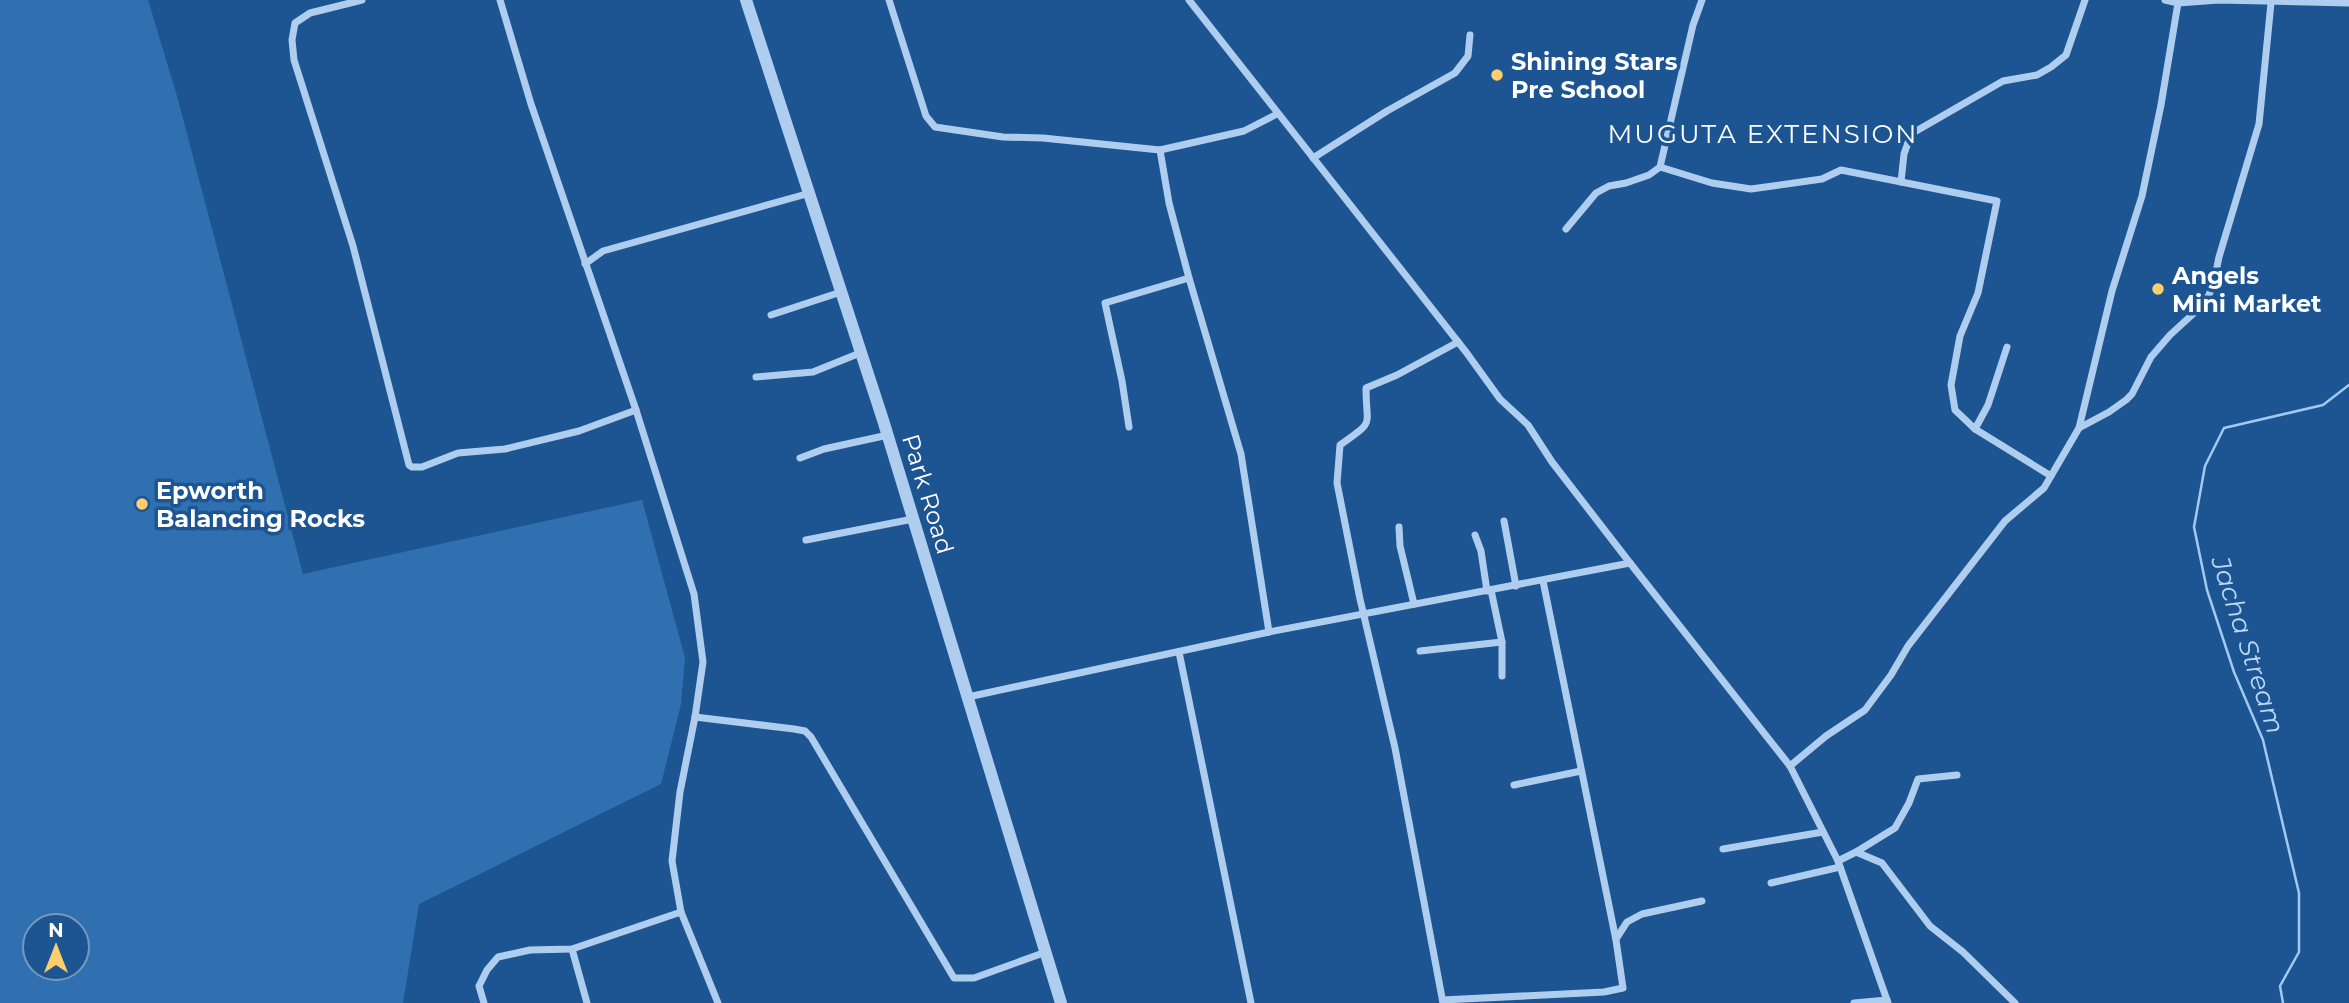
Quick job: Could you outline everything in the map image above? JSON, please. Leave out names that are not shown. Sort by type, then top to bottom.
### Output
[{"type":"street","points":[[362,0],[310,13],[295,23],[292,40],[294,60],[353,246],[409,464],[412,467],[422,467],[458,453],[505,449],[579,431],[635,410]]},
{"type":"street","points":[[500,0],[531,104],[694,594],[703,662],[680,792],[672,861],[681,912],[718,1003]]},
{"type":"street","name":"Park Road","points":[[746,0],[888,435],[1061,1003]]},
{"type":"street","points":[[889,0],[926,116],[935,127],[1003,137],[1043,138],[1160,150],[1244,131],[1277,114]]},
{"type":"street","points":[[1189,0],[1500,399],[1528,425],[1552,462],[1790,766],[1839,864],[1887,1001],[1854,1003]]},
{"type":"street","points":[[1566,229],[1596,192],[1649,175],[1660,167],[1693,25],[1702,0]]},
{"type":"street","points":[[1900,181],[1904,154],[1911,134],[2003,80],[2037,75],[2066,55],[2085,0]]},
{"type":"street","points":[[2165,0],[2178,3],[2219,0],[2349,4]]},
{"type":"street","points":[[1790,766],[1865,710],[1946,596],[2006,521],[2037,496],[2071,444],[2079,428],[2112,291],[2142,196],[2178,3]]},
{"type":"street","points":[[2079,428],[2109,412],[2132,394],[2151,357],[2169,335],[2200,309],[2210,294],[2259,124],[2272,3]]},
{"type":"street","points":[[1313,158],[1387,111],[1455,73],[1468,56],[1470,35]]},
{"type":"street","points":[[1160,150],[1169,203],[1241,454],[1269,632]]},
{"type":"street","points":[[1660,167],[1712,183],[1744,188],[1822,179],[1840,170],[1997,201],[1978,293],[1960,336],[1951,385],[1955,410],[1975,429],[2051,476]]},
{"type":"street","points":[[586,264],[603,251],[810,193]]},
{"type":"street","points":[[1129,427],[1105,303],[1189,278]]},
{"type":"street","points":[[771,315],[841,292]]},
{"type":"street","points":[[1458,342],[1397,375],[1366,388],[1369,417],[1365,428],[1340,445],[1337,483],[1363,613],[1395,748],[1443,1001],[1604,992],[1623,988],[1616,940],[1543,581]]},
{"type":"street","points":[[1975,429],[1988,405],[2007,347]]},
{"type":"street","points":[[756,377],[813,372],[860,354]]},
{"type":"street","points":[[800,458],[824,449],[888,435]]},
{"type":"street","points":[[806,540],[913,519]]},
{"type":"street","points":[[1503,521],[1516,586]]},
{"type":"street","points":[[1399,527],[1400,546],[1414,604]]},
{"type":"street","points":[[1475,535],[1502,642],[1502,676]]},
{"type":"street","points":[[968,697],[1269,632],[1630,563]]},
{"type":"street","points":[[1420,651],[1502,642]]},
{"type":"street","points":[[1179,652],[1251,1003]]},
{"type":"street","points":[[695,717],[794,729],[804,731],[811,737],[954,978],[974,978],[1046,952]]},
{"type":"street","points":[[1514,785],[1581,771]]},
{"type":"street","points":[[1771,883],[1839,864],[1895,828],[1918,779],[1957,775]]},
{"type":"street","points":[[1723,849],[1823,832]]},
{"type":"street","points":[[1856,852],[1882,863],[1930,926],[1963,952],[2015,1003]]},
{"type":"street","points":[[1616,940],[1627,922],[1642,914],[1702,901]]},
{"type":"street","points":[[484,1003],[479,986],[498,957],[530,950],[572,949],[681,912]]},
{"type":"street","points":[[572,949],[587,1003]]},
{"type":"shaded area","name":"Epworth Balancing Rocks","points":[[0,0],[148,0],[177,96],[303,574],[642,500],[685,658],[681,704],[661,784],[419,904],[403,1003],[0,1003]]},
{"type":"waterway","name":"Jacha Stream","points":[[2283,1003],[2280,986],[2299,952],[2299,893],[2263,740],[2234,672],[2207,590],[2194,527],[2205,466],[2224,428],[2323,405],[2349,385]]},
{"type":"place","name":"Shining Stars Pre School","points":[[1497,75]]},
{"type":"place","name":"Angels Mini Market","points":[[2158,289]]},
{"type":"place","name":"Epworth Balancing Rocks","points":[[142,504]]},
{"type":"district","name":"MUGUTA EXTENSION","points":[[1763,134]]}]
